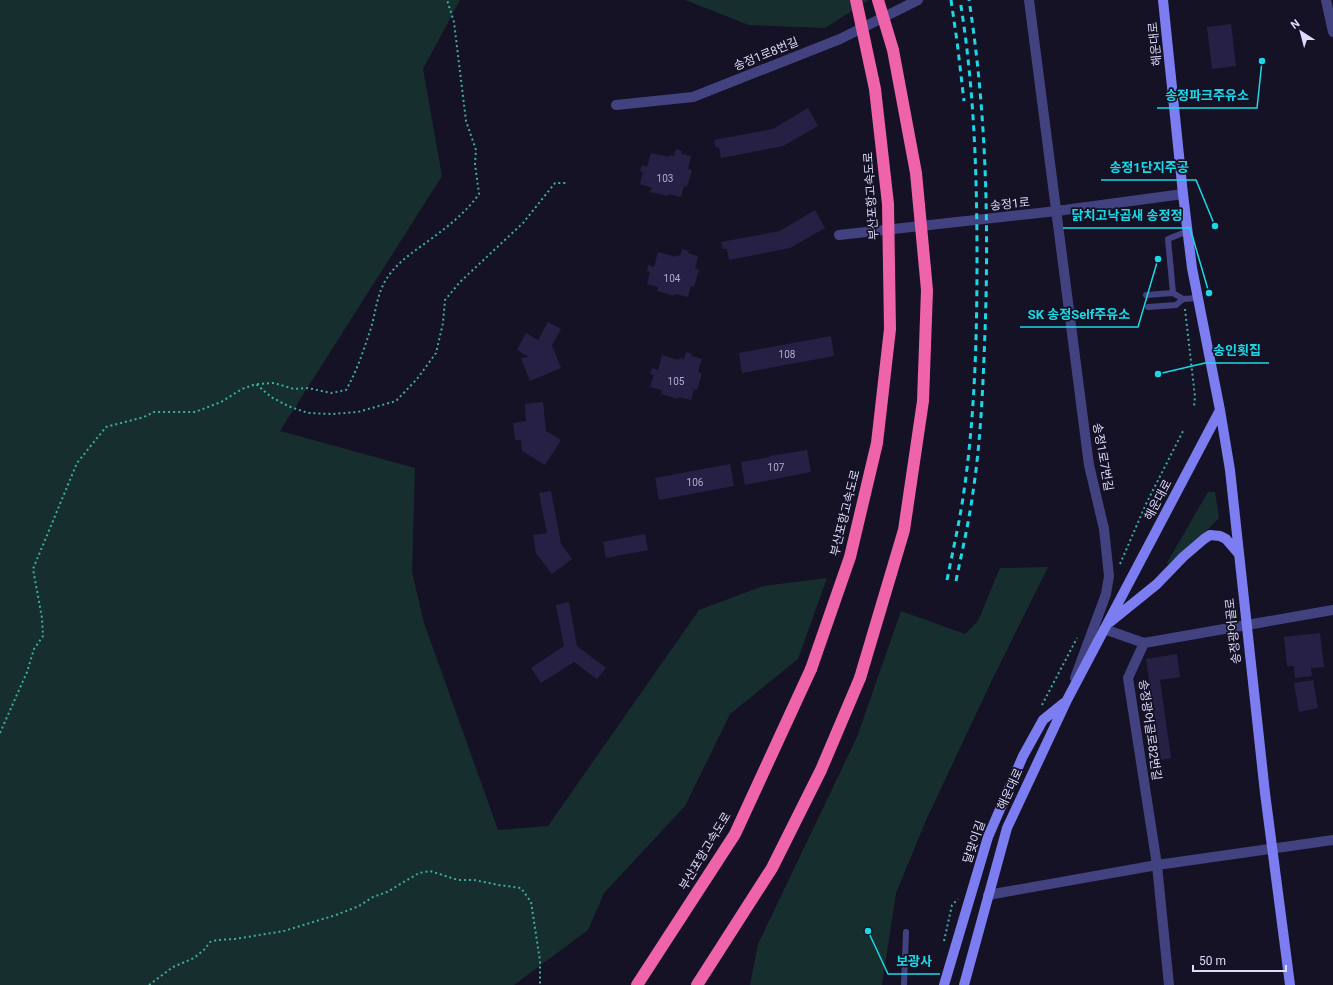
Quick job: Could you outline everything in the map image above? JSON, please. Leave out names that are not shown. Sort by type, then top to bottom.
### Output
[{"type":"highway","name":"부산포항고속도로","points":[[637,985],[735,834],[811,669],[850,556],[877,443],[890,329],[888,204],[875,89],[856,0]]},
{"type":"highway","points":[[697,985],[772,868],[821,770],[860,678],[904,530],[923,401],[927,290],[916,173],[893,50],[878,0]]},
{"type":"main road","name":"해운대로","points":[[964,985],[1007,828],[1067,700],[1220,410],[1192,268],[1163,0]]},
{"type":"main road","name":"송정광어골로","points":[[1220,410],[1230,470],[1271,849],[1290,985]]},
{"type":"main road","points":[[1105,628],[1157,584],[1183,557],[1210,535],[1220,536],[1226,539],[1238,553]]},
{"type":"main road","name":"달맞이길","points":[[944,985],[988,837],[1023,756],[1043,720],[1067,700]]},
{"type":"main road","points":[[968,970],[969,985]]},
{"type":"street","name":"송정1로8번길","points":[[616,105],[693,97],[840,39],[918,0]]},
{"type":"street","points":[[1029,0],[1057,212]]},
{"type":"street","points":[[1326,0],[1333,32]]},
{"type":"street","name":"송정1로","points":[[839,235],[1057,212],[1183,194]]},
{"type":"street","name":"송정1로7번길","points":[[1057,212],[1089,465],[1104,529],[1109,576],[1106,594],[1067,700]]},
{"type":"street","points":[[1105,628],[1144,643],[1333,610]]},
{"type":"street","name":"송정광어골로82번길","points":[[1144,643],[1128,678],[1157,865],[1169,985]]},
{"type":"street","points":[[988,895],[1157,865],[1333,840]]},
{"type":"lane","points":[[1173,293],[1168,239],[1188,231]]},
{"type":"lane","points":[[1146,295],[1173,293],[1183,299],[1198,298]]},
{"type":"lane","points":[[1148,307],[1176,305],[1183,299]]},
{"type":"lane","points":[[904,985],[906,932]]},
{"type":"path","points":[[0,733],[27,672],[34,649],[43,636],[42,618],[33,568],[77,463],[106,427],[144,417],[154,412],[195,412],[221,402],[242,389],[256,384],[274,383],[294,389],[308,388],[331,393],[346,390],[356,374],[386,279],[395,268],[416,250],[436,236],[473,203],[479,194],[475,164],[476,150],[466,121],[454,22],[447,0]]},
{"type":"path","points":[[256,384],[271,397],[288,406],[308,413],[332,414],[358,412],[396,401],[417,379],[436,353],[443,323],[445,300],[460,282],[523,223],[555,183],[568,182]]},
{"type":"path","points":[[1183,299],[1195,396],[1194,406]]},
{"type":"path","points":[[1118,566],[1125,554],[1146,504],[1183,432]]},
{"type":"path","points":[[150,985],[173,967],[194,958],[205,950],[210,942],[284,931],[336,916],[359,906],[373,897],[387,892],[419,873],[430,872],[458,880],[474,880],[521,888],[531,902],[540,961],[540,985]]},
{"type":"green space","points":[[0,0],[460,0],[423,69],[442,176],[280,431],[415,468],[412,572],[424,623],[498,830],[548,826],[699,610],[763,586],[827,578],[798,659],[730,714],[685,806],[604,893],[588,930],[514,985],[0,985]]},
{"type":"green space","points":[[685,0],[869,0],[825,28],[749,25]]},
{"type":"green space","points":[[1208,492],[1215,492],[1219,518],[1168,564],[1167,563]]},
{"type":"green space","points":[[1048,567],[992,680],[927,818],[896,893],[882,985],[750,985],[758,944],[857,737],[901,611],[965,634],[978,621],[1000,568]]},
{"type":"building","points":[[1231,24],[1236,66],[1212,69],[1207,27]]},
{"type":"building","points":[[808,108],[818,126],[783,146],[721,158],[719,147],[716,148],[714,140],[773,129]]},
{"type":"building","points":[[676,149],[682,151],[681,154],[691,156],[688,169],[692,170],[687,187],[684,186],[681,197],[650,192],[652,188],[640,184],[643,172],[640,171],[642,165],[647,167],[651,153],[669,157],[669,155],[674,156]]},
{"type":"building","points":[[815,210],[825,228],[790,248],[729,260],[727,249],[723,249],[721,242],[780,231]]},
{"type":"building","points":[[682,249],[689,251],[688,253],[698,256],[695,268],[699,270],[694,287],[691,286],[688,297],[676,294],[674,296],[657,291],[658,287],[647,284],[650,272],[647,271],[648,265],[654,267],[658,252],[676,257],[676,255],[680,256]]},
{"type":"building","points":[[548,322],[561,329],[552,345],[561,368],[530,381],[521,358],[529,357],[517,350],[526,333],[538,340]]},
{"type":"building","points":[[831,336],[834,356],[742,373],[739,353]]},
{"type":"building","points":[[686,352],[692,354],[691,356],[702,359],[698,372],[702,373],[697,390],[694,389],[691,400],[679,397],[678,399],[661,394],[662,390],[650,387],[654,375],[650,374],[652,368],[658,370],[662,355],[679,360],[680,358],[684,359]]},
{"type":"building","points":[[543,402],[546,431],[561,440],[545,465],[522,451],[521,440],[515,440],[513,423],[526,421],[525,404]]},
{"type":"building","points":[[807,450],[811,472],[745,485],[741,462]]},
{"type":"building","points":[[730,464],[734,486],[659,500],[655,478]]},
{"type":"building","points":[[551,491],[561,544],[572,559],[552,574],[536,553],[533,535],[547,533],[539,493]]},
{"type":"building","points":[[645,534],[648,550],[606,558],[603,542]]},
{"type":"building","points":[[569,602],[577,646],[606,668],[597,679],[574,662],[541,683],[531,668],[564,646],[556,605]]},
{"type":"building","points":[[1320,633],[1324,667],[1311,668],[1312,676],[1295,678],[1294,666],[1287,666],[1284,637]]},
{"type":"building","points":[[1177,654],[1180,677],[1160,680],[1171,758],[1161,760],[1146,659]]},
{"type":"building","points":[[1313,680],[1318,708],[1299,712],[1294,683]]},
{"type":"railway","points":[[951,0],[964,101]]},
{"type":"railway","points":[[947,580],[968,462],[975,375],[977,317],[977,226],[974,129],[969,64],[960,0]]},
{"type":"railway","points":[[956,581],[970,514],[980,432],[987,249],[983,124],[975,41],[969,0]]},
{"type":"place","name":"송정파크주유소","points":[[1262,61]]},
{"type":"place","name":"송정1단지주공","points":[[1215,226]]},
{"type":"place","name":"SK 송정Self주유소","points":[[1158,259]]},
{"type":"place","name":"닭치고낙곱새 송정정","points":[[1209,293]]},
{"type":"place","name":"송인횟집","points":[[1158,374]]},
{"type":"place","name":"보광사","points":[[868,931]]}]
